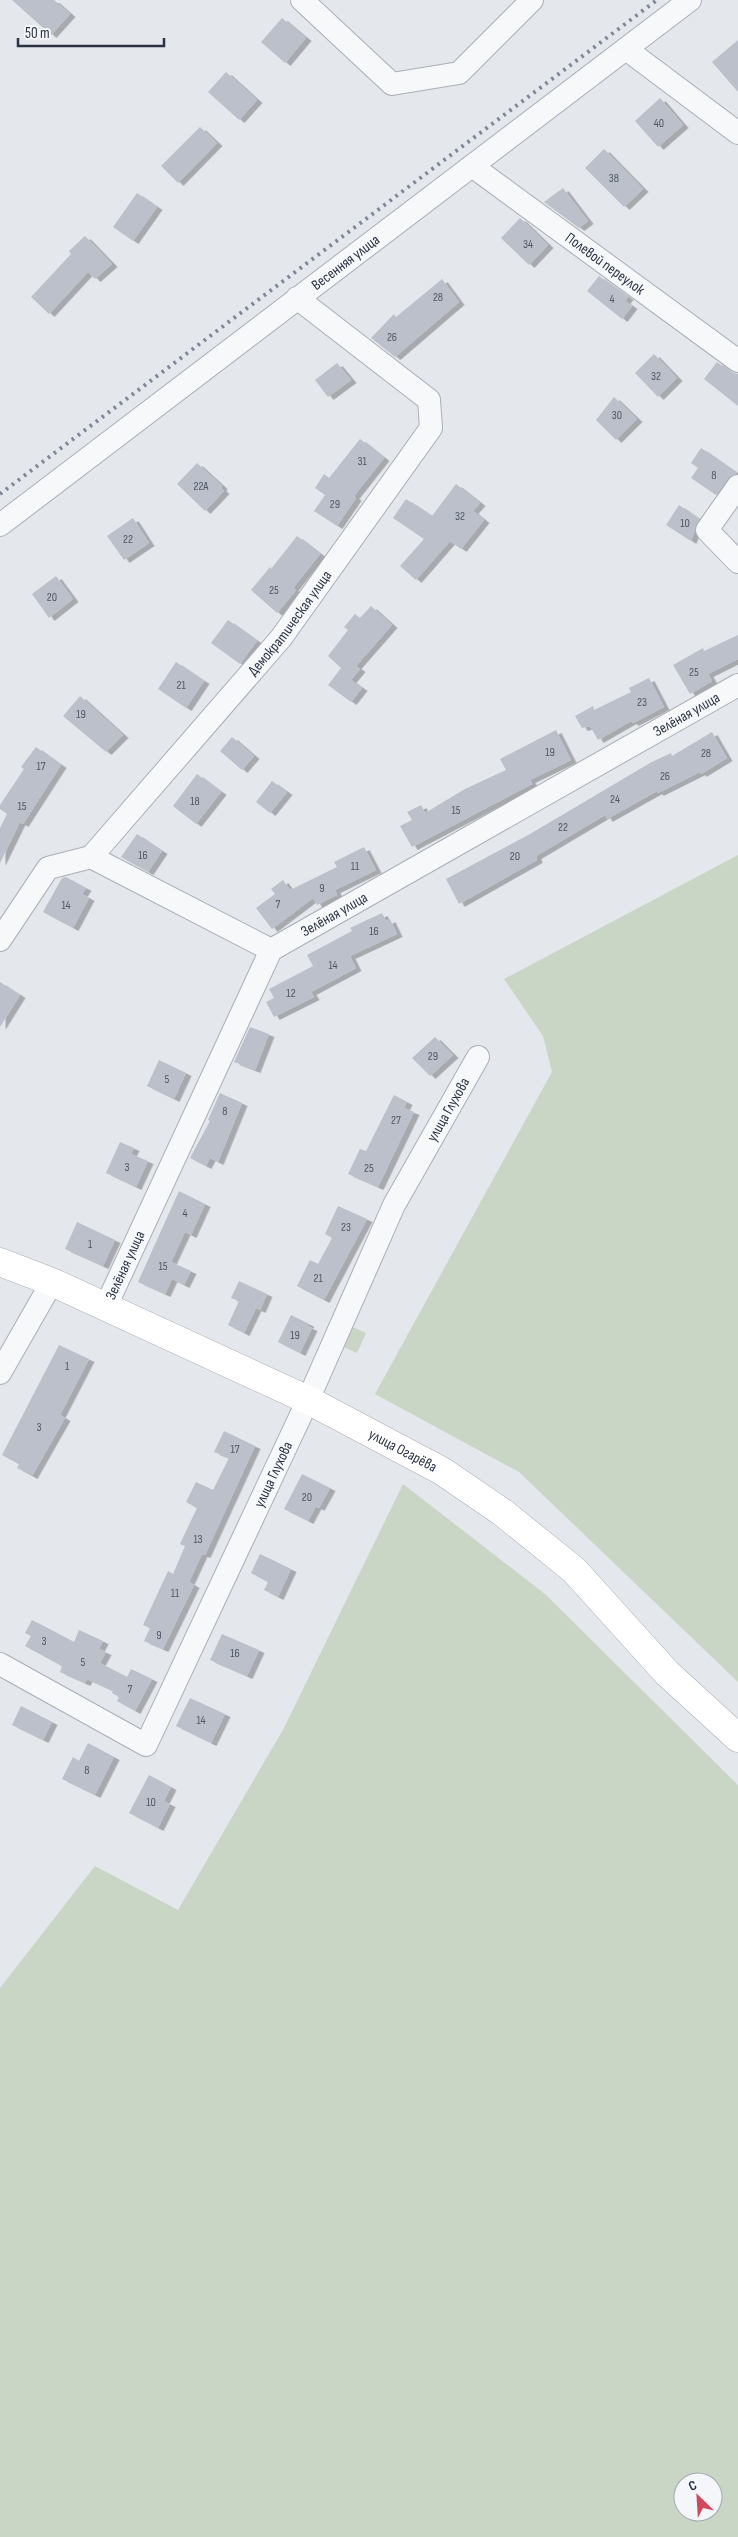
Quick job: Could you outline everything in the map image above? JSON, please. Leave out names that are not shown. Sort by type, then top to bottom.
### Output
[{"type":"main road","name":"улица Огарёва","points":[[0,1262],[106,1306],[308,1400],[442,1471],[502,1512],[574,1570],[667,1672],[738,1738]]},
{"type":"street","points":[[302,0],[392,84],[459,73],[532,0]]},
{"type":"street","name":"Весенняя улица","points":[[0,525],[690,0]]},
{"type":"street","points":[[626,49],[738,132]]},
{"type":"street","name":"Полевой переулок","points":[[472,166],[738,361]]},
{"type":"street","name":"Демократическая улица","points":[[91,857],[281,638],[431,428],[429,400],[296,298]]},
{"type":"street","points":[[738,486],[707,530],[738,562]]},
{"type":"street","name":"Зелёная улица","points":[[106,1306],[271,950],[738,685]]},
{"type":"street","points":[[0,940],[48,868],[91,857],[271,950]]},
{"type":"street","name":"улица Глухова","points":[[0,1664],[146,1745],[308,1400],[394,1205],[478,1057]]},
{"type":"street","points":[[0,1373],[52,1282]]},
{"type":"green space","points":[[738,855],[738,1682],[519,1472],[375,1394],[552,1072],[543,1036],[504,979]]},
{"type":"green space","points":[[348,1325],[366,1333],[357,1353],[339,1345]]},
{"type":"green space","points":[[403,1484],[545,1594],[738,1785],[738,2537],[0,2537],[0,1988],[95,1866],[178,1910],[284,1728]]},
{"type":"building","points":[[12,0],[54,0],[70,14],[51,35]]},
{"type":"building","points":[[282,18],[306,38],[285,63],[261,42]]},
{"type":"building","points":[[738,40],[738,92],[712,62]]},
{"type":"building","points":[[226,72],[257,100],[239,120],[208,92]]},
{"type":"building","points":[[660,98],[683,125],[658,147],[635,121]]},
{"type":"building","points":[[200,127],[217,143],[178,183],[161,166]]},
{"type":"building","points":[[604,149],[643,189],[624,207],[585,168]]},
{"type":"building","points":[[563,188],[588,221],[579,228],[544,202]]},
{"type":"building","points":[[137,193],[157,207],[133,241],[113,227]]},
{"type":"building","points":[[520,218],[548,245],[529,265],[501,238]]},
{"type":"building","points":[[85,236],[112,264],[95,279],[88,272],[49,314],[31,297],[71,254],[69,251]]},
{"type":"building","points":[[599,276],[628,297],[625,301],[632,306],[622,319],[587,291]]},
{"type":"building","points":[[442,279],[459,302],[395,357],[371,338],[394,314],[396,317]]},
{"type":"building","points":[[654,354],[677,378],[658,397],[635,373]]},
{"type":"building","points":[[717,362],[730,372],[738,374],[738,406],[704,379]]},
{"type":"building","points":[[337,363],[351,380],[328,397],[315,380]]},
{"type":"building","points":[[614,397],[637,419],[616,440],[596,420]]},
{"type":"building","points":[[360,439],[384,458],[354,496],[356,498],[337,526],[314,511],[325,495],[315,488],[324,474],[329,478]]},
{"type":"building","points":[[701,448],[737,473],[728,478],[716,495],[691,478],[698,468],[691,463]]},
{"type":"building","points":[[197,463],[222,486],[221,488],[224,491],[205,511],[177,484]]},
{"type":"building","points":[[456,484],[480,503],[473,511],[484,520],[461,549],[450,541],[416,580],[400,566],[424,539],[393,518],[406,499],[432,516]]},
{"type":"building","points":[[679,505],[699,519],[691,541],[666,525]]},
{"type":"building","points":[[133,518],[149,543],[124,560],[107,536]]},
{"type":"building","points":[[297,536],[320,554],[293,588],[296,590],[277,613],[251,590],[270,567],[271,569]]},
{"type":"building","points":[[56,576],[73,599],[49,618],[32,594]]},
{"type":"building","points":[[371,606],[392,625],[356,666],[360,669],[351,680],[362,688],[351,702],[328,685],[341,668],[328,656],[348,630],[344,627],[355,614],[360,618]]},
{"type":"building","points":[[228,620],[257,641],[240,664],[211,643]]},
{"type":"building","points":[[738,635],[738,659],[708,674],[712,681],[690,694],[673,665],[703,648],[704,651]]},
{"type":"building","points":[[176,662],[204,681],[186,708],[158,689]]},
{"type":"building","points":[[649,678],[664,707],[633,723],[631,721],[598,740],[590,726],[582,728],[575,716],[593,706],[594,710],[631,692],[629,688]]},
{"type":"building","points":[[80,696],[123,735],[106,752],[63,716]]},
{"type":"building","points":[[556,730],[571,760],[530,780],[532,784],[412,847],[400,826],[412,820],[407,812],[421,805],[425,813],[465,789],[506,770],[500,759]]},
{"type":"building","points":[[712,732],[727,758],[701,774],[700,772],[658,793],[657,791],[607,819],[605,815],[536,856],[537,860],[459,904],[446,879],[530,834],[650,763],[671,753],[672,756]]},
{"type":"building","points":[[232,737],[254,756],[242,770],[220,751]]},
{"type":"building","points":[[36,747],[61,765],[23,824],[20,822],[0,863],[0,828],[7,814],[0,809],[0,805],[24,769],[21,767]]},
{"type":"building","points":[[197,774],[221,792],[196,824],[173,806]]},
{"type":"building","points":[[272,781],[287,792],[270,813],[256,802]]},
{"type":"building","points":[[137,834],[162,851],[148,872],[121,857]]},
{"type":"building","points":[[364,847],[376,870],[335,890],[337,895],[317,905],[313,898],[272,929],[256,908],[275,894],[271,889],[283,880],[290,890],[337,867],[334,862]]},
{"type":"building","points":[[66,877],[86,888],[82,894],[89,898],[73,928],[43,912],[62,878]]},
{"type":"building","points":[[382,913],[386,921],[390,919],[397,934],[350,956],[356,968],[311,992],[314,997],[274,1017],[266,1002],[274,998],[269,989],[313,966],[307,955],[352,931],[350,928]]},
{"type":"building","points":[[0,982],[20,995],[0,1027]]},
{"type":"building","points":[[250,1027],[269,1034],[255,1070],[234,1062]]},
{"type":"building","points":[[435,1037],[453,1055],[430,1076],[412,1058]]},
{"type":"building","points":[[159,1060],[186,1073],[174,1099],[147,1086]]},
{"type":"building","points":[[220,1093],[242,1103],[218,1162],[210,1158],[206,1166],[190,1158],[210,1121],[208,1120]]},
{"type":"building","points":[[394,1095],[407,1102],[404,1108],[414,1112],[378,1187],[348,1174],[360,1149],[366,1151]]},
{"type":"building","points":[[120,1142],[134,1148],[131,1154],[148,1161],[136,1187],[106,1173]]},
{"type":"building","points":[[179,1191],[205,1204],[191,1235],[185,1232],[171,1262],[191,1271],[184,1285],[172,1279],[165,1294],[138,1282]]},
{"type":"building","points":[[338,1206],[367,1219],[324,1300],[297,1286],[310,1260],[318,1264],[332,1238],[325,1234]]},
{"type":"building","points":[[77,1222],[115,1240],[103,1266],[65,1249]]},
{"type":"building","points":[[239,1281],[267,1294],[260,1310],[256,1308],[244,1333],[228,1325],[239,1301],[231,1298]]},
{"type":"building","points":[[291,1315],[309,1324],[307,1326],[312,1328],[300,1353],[278,1342]]},
{"type":"building","points":[[59,1345],[89,1359],[60,1415],[65,1418],[32,1476],[17,1468],[19,1464],[2,1455]]},
{"type":"building","points":[[224,1431],[255,1446],[205,1555],[202,1554],[189,1582],[194,1585],[163,1649],[144,1641],[150,1628],[143,1625],[168,1571],[173,1574],[185,1546],[180,1544],[197,1508],[186,1502],[196,1482],[213,1490],[229,1458],[214,1452]]},
{"type":"building","points":[[302,1474],[330,1488],[319,1508],[316,1506],[308,1521],[284,1509]]},
{"type":"building","points":[[260,1554],[291,1569],[278,1597],[264,1590],[268,1582],[251,1573]]},
{"type":"building","points":[[32,1620],[74,1642],[79,1630],[103,1641],[99,1649],[106,1652],[100,1663],[127,1677],[131,1669],[152,1679],[135,1711],[117,1701],[119,1697],[112,1693],[113,1691],[87,1679],[85,1683],[60,1672],[62,1666],[25,1646],[31,1636],[25,1633]]},
{"type":"building","points":[[222,1634],[259,1650],[247,1676],[210,1660]]},
{"type":"building","points":[[190,1698],[225,1714],[211,1743],[176,1726]]},
{"type":"building","points":[[21,1706],[52,1722],[43,1740],[12,1725]]},
{"type":"building","points":[[88,1743],[114,1757],[95,1795],[62,1779],[73,1757],[79,1761]]},
{"type":"building","points":[[149,1775],[171,1787],[164,1801],[170,1804],[158,1828],[129,1813]]},
{"type":"railway","points":[[0,494],[657,0]]}]
